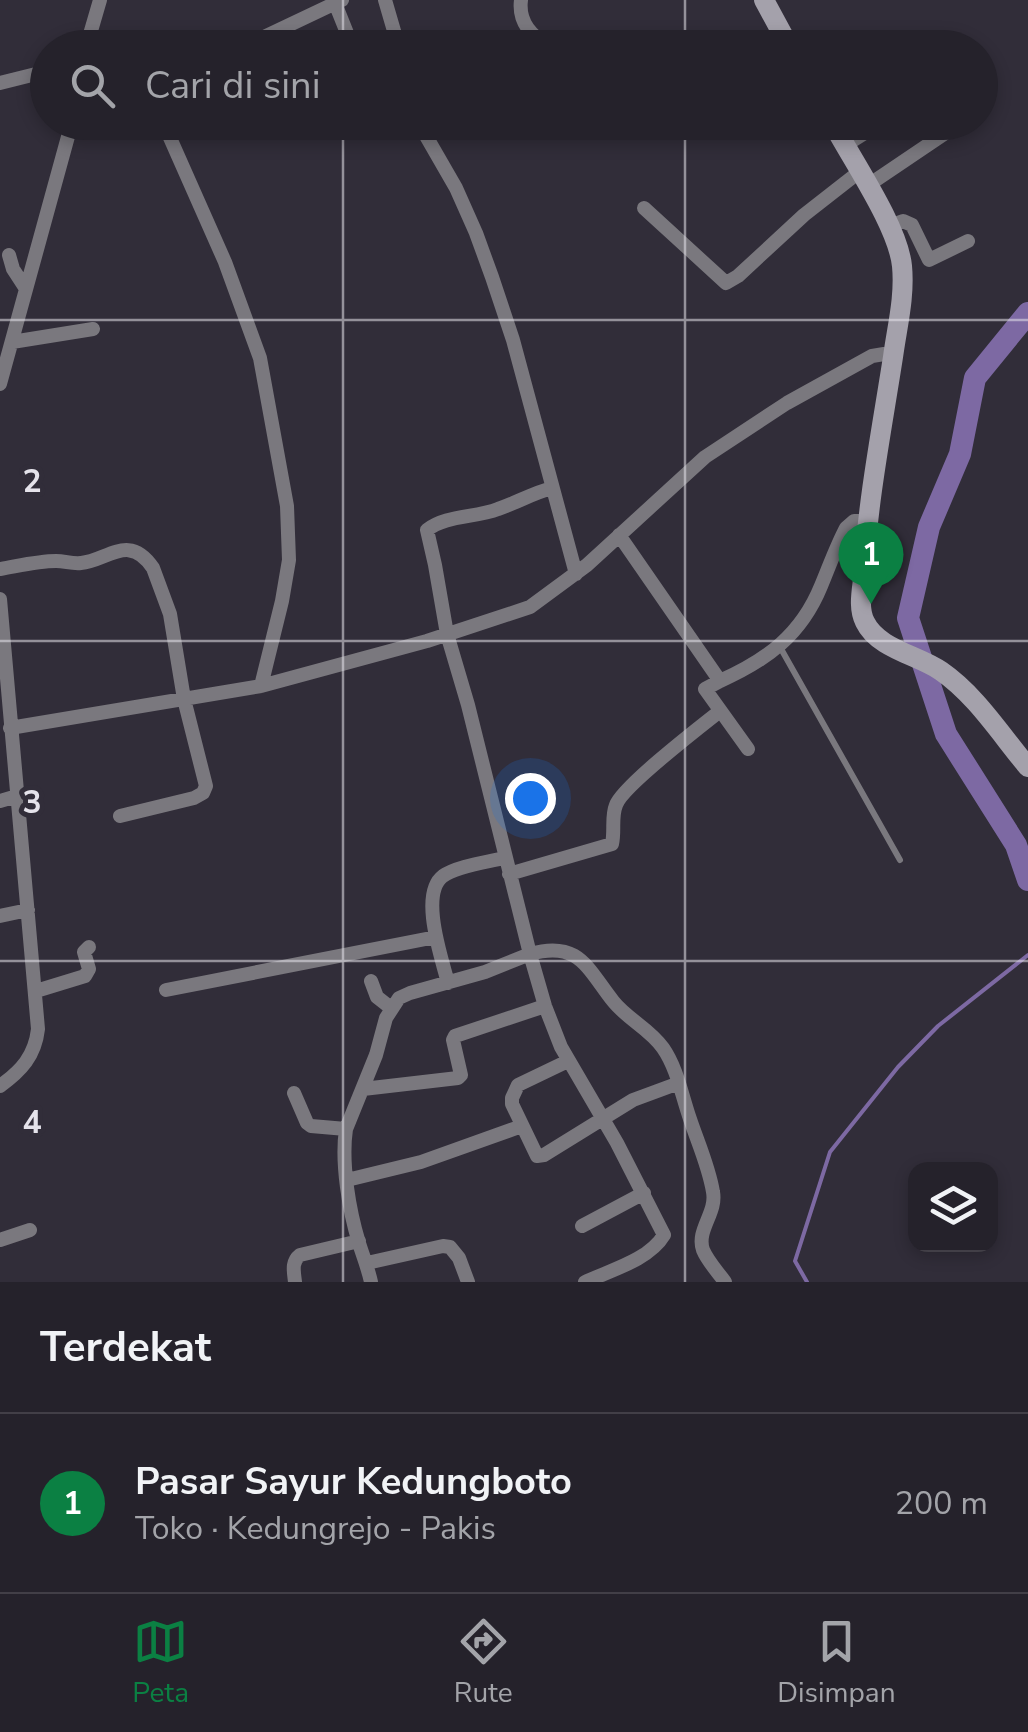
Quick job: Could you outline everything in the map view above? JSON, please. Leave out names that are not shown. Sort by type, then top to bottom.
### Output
[{"type":"main road","points":[[764,0],[780,30]]},
{"type":"main road","points":[[841,140],[900,252],[902,274],[900,316],[867,520],[861,593],[863,618],[883,641],[940,670],[974,702],[1028,767]]},
{"type":"street","points":[[91,30],[100,0]]},
{"type":"street","points":[[384,0],[393,30]]},
{"type":"street","points":[[521,0],[520,16],[529,30]]},
{"type":"street","points":[[280,30],[338,2],[347,30]]},
{"type":"street","points":[[0,83],[30,76]]},
{"type":"street","points":[[0,384],[71,140]]},
{"type":"street","points":[[170,140],[225,262],[260,358],[288,506],[288,560],[261,686]]},
{"type":"street","points":[[428,140],[456,188],[492,277],[552,488],[581,570]]},
{"type":"street","points":[[844,146],[854,140]]},
{"type":"street","points":[[644,208],[726,284],[804,215],[933,140]]},
{"type":"street","points":[[888,226],[903,221],[912,225],[929,260],[968,241]]},
{"type":"street","points":[[9,255],[26,289]]},
{"type":"street","points":[[12,342],[93,330]]},
{"type":"street","points":[[10,728],[261,686],[530,607],[581,570],[705,457],[764,417],[872,356],[884,354],[892,359]]},
{"type":"street","points":[[552,488],[498,510],[462,516],[428,528],[426,533],[436,565],[447,634],[545,1006],[568,1061],[664,1235],[639,1257],[585,1282]]},
{"type":"street","points":[[748,749],[705,689],[744,670],[791,636],[807,613],[846,528],[854,521],[867,520]]},
{"type":"street","points":[[619,535],[720,681]]},
{"type":"street","points":[[0,569],[48,562],[93,562],[114,550],[136,553],[152,568],[170,614],[184,699],[206,786],[204,793],[194,798],[120,816]]},
{"type":"street","points":[[0,600],[38,1029],[34,1050],[22,1068],[0,1086]]},
{"type":"street","points":[[509,874],[612,844],[619,799],[720,710]]},
{"type":"street","points":[[0,801],[16,796]]},
{"type":"street","points":[[448,983],[436,937],[432,897],[437,883],[454,872],[504,858]]},
{"type":"street","points":[[0,916],[28,910]]},
{"type":"street","points":[[166,990],[436,937]]},
{"type":"street","points":[[36,991],[85,976],[89,969],[84,952],[89,947]]},
{"type":"street","points":[[371,1282],[359,1242],[344,1156],[346,1129],[391,1008],[404,995],[552,949],[568,951],[584,964],[620,1010],[660,1044],[679,1083],[712,1187],[713,1206],[702,1244],[725,1282]]},
{"type":"street","points":[[371,981],[377,996],[391,1008]]},
{"type":"street","points":[[363,1090],[458,1078],[461,1075],[454,1036],[545,1006]]},
{"type":"street","points":[[568,1061],[515,1090],[512,1104],[538,1156],[632,1100],[679,1083]]},
{"type":"street","points":[[294,1093],[307,1124],[346,1129]]},
{"type":"street","points":[[347,1180],[420,1162],[522,1126]]},
{"type":"street","points":[[582,1226],[644,1193]]},
{"type":"street","points":[[0,1240],[30,1230]]},
{"type":"street","points":[[294,1282],[295,1258],[359,1242]]},
{"type":"street","points":[[367,1262],[450,1247],[468,1282]]},
{"type":"lane","points":[[779,646],[900,860]]},
{"type":"waterway","points":[[1028,313],[975,378],[960,454],[929,527],[908,618],[946,734],[1016,845],[1028,880]]},
{"type":"waterway","points":[[807,1282],[795,1261],[830,1152],[898,1067],[938,1026],[1028,955]]},
{"type":"place","name":"Pasar Sayur Kedungboto","points":[[871,604]]}]
